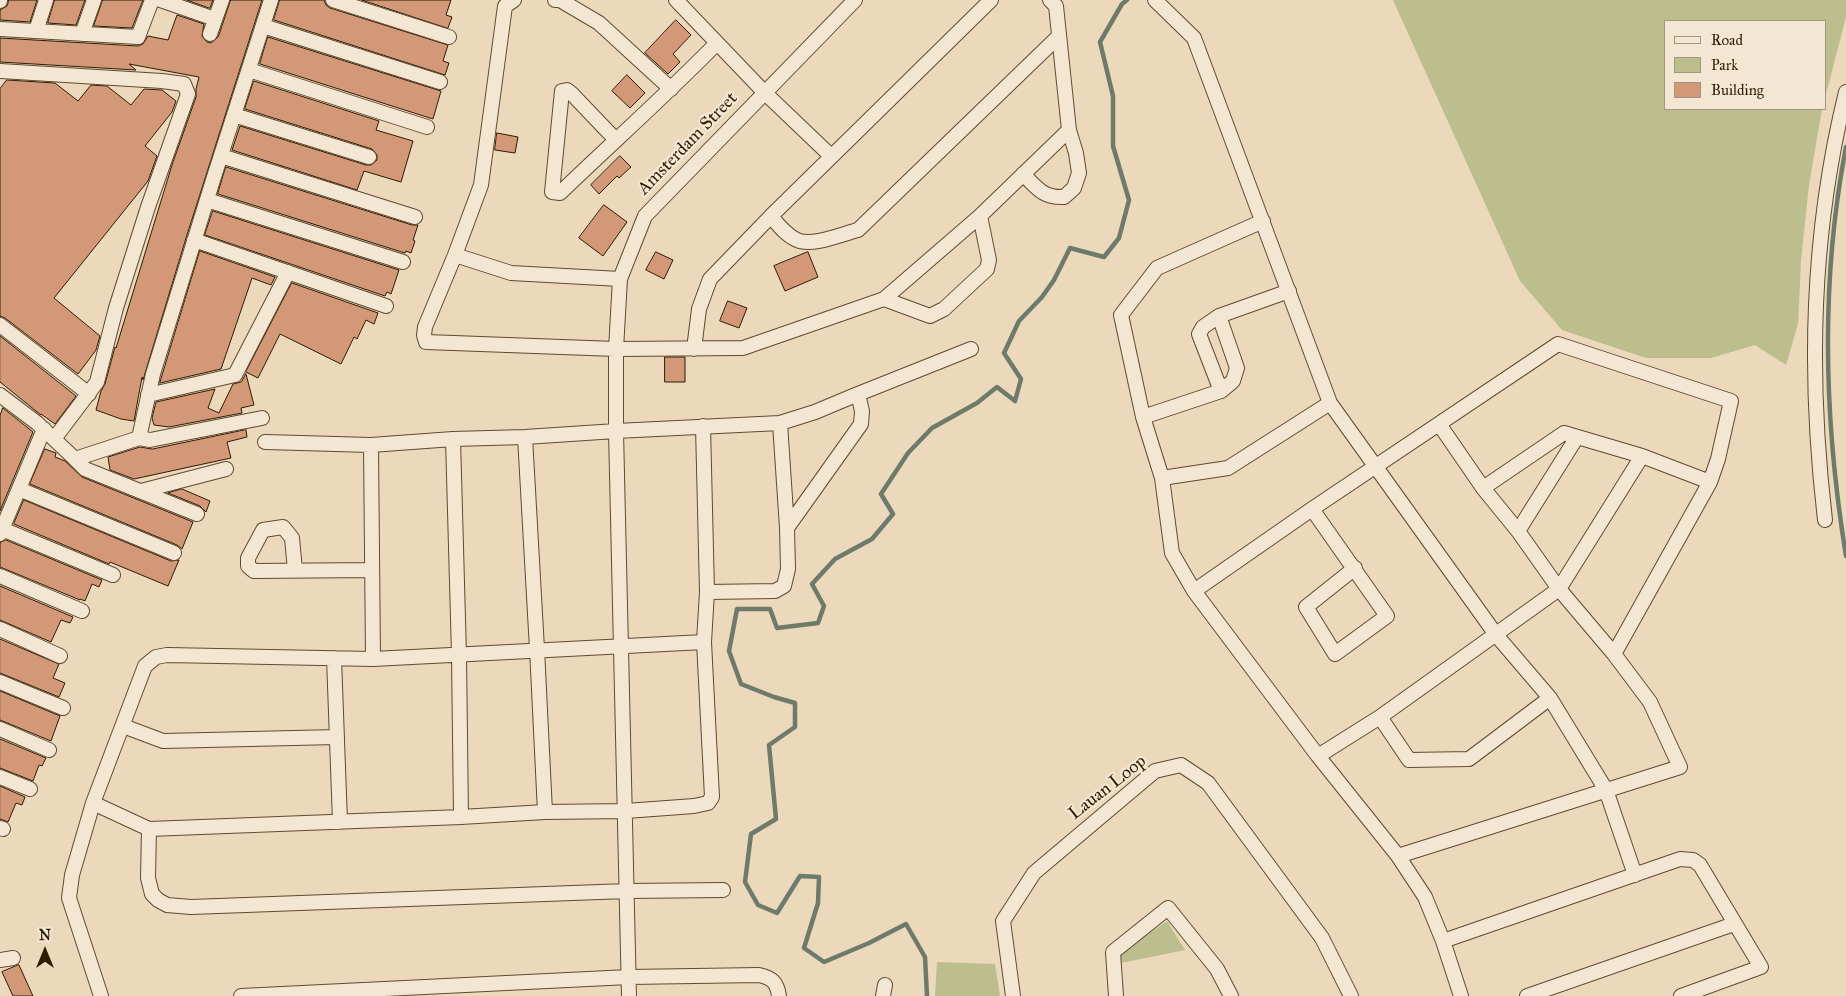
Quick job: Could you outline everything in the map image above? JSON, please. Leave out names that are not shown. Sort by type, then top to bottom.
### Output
[{"type":"street","points":[[36,31],[46,0]]},
{"type":"street","points":[[82,34],[94,0]]},
{"type":"street","points":[[0,29],[138,38],[152,0]]},
{"type":"street","points":[[160,0],[216,19]]},
{"type":"street","points":[[210,34],[222,0]]},
{"type":"street","points":[[139,438],[152,374],[271,0]]},
{"type":"street","points":[[333,0],[449,37]]},
{"type":"street","points":[[555,0],[560,0],[599,24],[671,89]]},
{"type":"street","points":[[676,0],[764,93],[831,156]]},
{"type":"street","name":"Amsterdam Street","points":[[629,996],[616,431],[616,349],[620,279],[645,216],[855,0]]},
{"type":"street","points":[[694,349],[699,309],[710,279],[831,156],[991,0]]},
{"type":"street","points":[[1024,174],[1043,193],[1053,198],[1064,197],[1074,188],[1078,173],[1076,154],[1069,130],[1056,6],[1050,0]]},
{"type":"street","points":[[1155,0],[1194,38],[1330,403],[1497,636],[1550,698],[1606,790],[1635,875]]},
{"type":"street","points":[[508,2],[481,185],[425,327],[426,342],[616,349],[743,348],[884,298],[980,216],[1069,130]]},
{"type":"street","points":[[263,26],[440,82]]},
{"type":"street","points":[[771,216],[798,241],[818,242],[858,230],[1059,36]]},
{"type":"street","points":[[615,140],[572,94],[562,90],[552,192],[560,193],[717,43]]},
{"type":"street","points":[[248,70],[427,126]]},
{"type":"street","points":[[0,71],[162,81],[184,84],[187,88],[188,94],[148,207],[116,308],[97,382],[89,394],[49,434],[19,489],[1,532],[113,575]]},
{"type":"street","points":[[1825,520],[1818,457],[1815,395],[1816,286],[1827,183],[1846,92]]},
{"type":"street","points":[[234,115],[369,157]]},
{"type":"street","points":[[221,156],[415,217]]},
{"type":"street","points":[[207,200],[403,262]]},
{"type":"street","points":[[884,298],[930,316],[944,309],[987,269],[989,260],[980,216]]},
{"type":"street","points":[[1263,221],[1157,268],[1121,315],[1143,417],[1162,478],[1172,553],[1194,591],[1318,756],[1398,856],[1425,897],[1443,941],[1461,996]]},
{"type":"street","points":[[194,240],[386,306]]},
{"type":"street","points":[[455,255],[511,273],[620,279]]},
{"type":"street","points":[[148,395],[235,375],[288,272]]},
{"type":"street","points":[[1221,391],[1200,334],[1202,327],[1219,316],[1289,291]]},
{"type":"street","points":[[1143,417],[1221,391],[1233,381],[1237,368],[1219,316]]},
{"type":"street","points":[[0,325],[89,394]]},
{"type":"street","points":[[1194,591],[1312,509],[1558,344],[1731,401],[1718,459],[1710,482],[1614,654]]},
{"type":"street","points":[[266,442],[371,445],[453,439],[525,437],[780,423],[814,412],[971,349]]},
{"type":"street","points":[[787,528],[861,424],[862,411],[858,394]]},
{"type":"street","points":[[0,395],[49,434],[85,469],[196,514]]},
{"type":"street","points":[[1162,478],[1228,468],[1330,403]]},
{"type":"street","points":[[75,459],[139,438],[150,440],[262,418]]},
{"type":"street","points":[[707,592],[775,591],[784,586],[788,569],[787,528],[780,423]]},
{"type":"street","points":[[1398,856],[1680,767],[1650,702],[1614,654],[1559,589],[1518,531],[1483,488],[1439,424]]},
{"type":"street","points":[[93,803],[149,829],[544,812],[626,811],[694,806],[708,803],[712,797],[704,642],[707,592],[703,426]]},
{"type":"street","points":[[1483,488],[1564,433],[1642,456],[1710,482]]},
{"type":"street","points":[[525,437],[538,649],[544,812]]},
{"type":"street","points":[[1518,531],[1577,437]]},
{"type":"street","points":[[453,439],[462,817]]},
{"type":"street","points":[[371,445],[373,659]]},
{"type":"street","points":[[1318,756],[1380,717],[1497,636],[1559,589],[1642,456]]},
{"type":"street","points":[[141,491],[226,469]]},
{"type":"street","points":[[19,489],[174,553]]},
{"type":"street","points":[[1312,509],[1355,568],[1387,616],[1335,654],[1306,607],[1355,568]]},
{"type":"street","points":[[294,570],[372,570]]},
{"type":"street","points":[[0,576],[82,611]]},
{"type":"street","points":[[0,629],[60,656]]},
{"type":"street","points":[[101,996],[69,898],[72,875],[93,803],[146,666],[156,657],[373,659],[538,649],[704,642]]},
{"type":"street","points":[[334,658],[340,822]]},
{"type":"street","points":[[0,682],[63,708]]},
{"type":"street","points":[[1380,717],[1409,760],[1469,758],[1550,698]]},
{"type":"street","points":[[123,726],[163,741],[337,737]]},
{"type":"street","points":[[0,729],[49,750]]},
{"type":"street","name":"Lauan Loop","points":[[1013,996],[1003,921],[1034,873],[1155,771],[1181,765],[1208,783],[1311,922],[1322,938],[1351,996]]},
{"type":"street","points":[[0,777],[30,789]]},
{"type":"street","points":[[149,829],[148,878],[152,894],[167,905],[191,907],[627,891],[723,890]]},
{"type":"street","points":[[1443,941],[1680,859],[1692,860],[1700,865],[1734,924],[1762,966],[1681,996]]},
{"type":"street","points":[[1116,996],[1113,952],[1168,908],[1217,969],[1231,996]]},
{"type":"street","points":[[1528,996],[1734,924]]},
{"type":"street","points":[[241,996],[407,992],[629,977],[759,975],[770,978],[777,985],[779,996]]},
{"type":"green space","points":[[1393,0],[1846,0],[1846,17],[1826,94],[1826,20],[1664,20],[1664,110],[1822,110],[1809,185],[1801,261],[1798,324],[1786,365],[1755,345],[1711,358],[1646,358],[1562,330],[1520,281]]},
{"type":"green space","points":[[1167,921],[1185,950],[1121,963],[1120,953]]},
{"type":"green space","points":[[937,962],[995,964],[1000,996],[935,996]]},
{"type":"building","points":[[9,0],[37,0],[30,22],[0,20],[0,10],[7,6]]},
{"type":"building","points":[[55,0],[85,0],[76,25],[48,23]]},
{"type":"building","points":[[103,0],[143,0],[132,28],[94,26]]},
{"type":"building","points":[[187,0],[213,0],[210,8]]},
{"type":"building","points":[[231,0],[262,0],[143,380],[142,377],[134,421],[121,419],[96,410],[172,165],[196,97],[199,77],[129,64],[136,70],[0,62],[0,38],[138,46],[143,44],[148,36],[168,40],[177,15],[204,24],[202,36],[207,42],[211,43],[218,37]]},
{"type":"building","points":[[280,0],[324,0],[330,8],[448,45],[443,61],[449,63],[445,75],[274,20]]},
{"type":"building","points":[[362,0],[451,0],[446,15],[452,17],[448,28]]},
{"type":"building","points":[[676,20],[691,35],[673,54],[680,62],[668,74],[645,53]]},
{"type":"building","points":[[268,37],[441,91],[433,119],[260,64]]},
{"type":"building","points":[[627,75],[645,93],[630,108],[612,91]]},
{"type":"building","points":[[7,80],[55,83],[78,101],[91,85],[107,86],[131,105],[144,89],[162,90],[176,101],[172,112],[145,146],[157,156],[148,181],[54,298],[100,336],[96,350],[78,374],[0,316],[0,89]]},
{"type":"building","points":[[254,81],[379,121],[376,130],[413,141],[401,182],[364,171],[357,190],[232,150],[240,126],[366,165],[371,165],[377,160],[377,155],[372,149],[245,109]]},
{"type":"building","points":[[497,133],[518,137],[515,153],[495,150]]},
{"type":"building","points":[[620,156],[631,167],[619,178],[617,176],[599,194],[591,185]]},
{"type":"building","points":[[226,167],[412,225],[418,225],[411,253],[406,251],[405,253],[218,194]]},
{"type":"building","points":[[604,205],[627,222],[603,256],[579,238]]},
{"type":"building","points":[[213,211],[399,270],[391,294],[387,292],[385,296],[205,235]]},
{"type":"building","points":[[200,251],[275,277],[271,285],[252,278],[221,369],[160,383]]},
{"type":"building","points":[[656,252],[673,260],[664,279],[646,270]]},
{"type":"building","points":[[808,252],[818,277],[785,291],[774,266]]},
{"type":"building","points":[[292,283],[378,313],[374,324],[366,320],[357,339],[354,337],[341,364],[280,334],[258,378],[246,372]]},
{"type":"building","points":[[728,301],[747,308],[739,328],[720,321]]},
{"type":"building","points":[[0,336],[76,396],[55,424],[0,382]]},
{"type":"building","points":[[665,357],[685,357],[685,382],[665,382]]},
{"type":"building","points":[[246,374],[254,405],[241,408],[242,413],[169,427],[154,425],[152,418],[156,402],[215,389],[208,408],[219,413],[233,384],[241,382]]},
{"type":"building","points":[[3,408],[33,432],[0,511],[0,416]]},
{"type":"building","points":[[246,430],[247,437],[227,442],[231,458],[134,479],[110,470],[108,457],[140,447],[152,449]]},
{"type":"building","points":[[45,449],[56,453],[55,457],[65,461],[82,477],[193,522],[182,549],[177,545],[30,484]]},
{"type":"building","points":[[182,489],[210,501],[206,512],[200,506],[168,493]]},
{"type":"building","points":[[24,500],[171,561],[179,560],[168,586],[110,562],[109,564],[14,524]]},
{"type":"building","points":[[6,540],[102,580],[99,587],[92,584],[85,601],[80,600],[0,567],[0,543]]},
{"type":"building","points":[[0,586],[73,617],[70,623],[61,620],[51,642],[0,620]]},
{"type":"building","points":[[0,639],[59,664],[53,678],[65,683],[59,697],[0,673]]},
{"type":"building","points":[[0,691],[60,716],[51,741],[0,720]]},
{"type":"building","points":[[0,739],[46,758],[42,766],[39,765],[33,781],[0,768]]},
{"type":"building","points":[[0,786],[25,797],[22,805],[16,803],[8,822],[0,819]]},
{"type":"building","points":[[19,965],[33,996],[13,996],[2,972]]},
{"type":"waterway","points":[[927,996],[925,957],[906,924],[869,943],[824,962],[804,948],[818,903],[819,877],[800,876],[777,913],[758,905],[745,882],[751,834],[776,819],[769,745],[795,727],[795,703],[741,684],[729,651],[737,609],[770,609],[777,628],[818,623],[824,606],[812,584],[835,559],[872,539],[893,514],[881,494],[908,453],[932,428],[977,403],[997,387],[1015,401],[1021,379],[1004,353],[1019,321],[1042,297],[1054,280],[1070,248],[1104,257],[1119,238],[1129,200],[1113,146],[1113,96],[1100,42],[1122,4],[1127,0]]},
{"type":"waterway","points":[[1846,147],[1832,249],[1828,352],[1833,454],[1846,556]]}]
